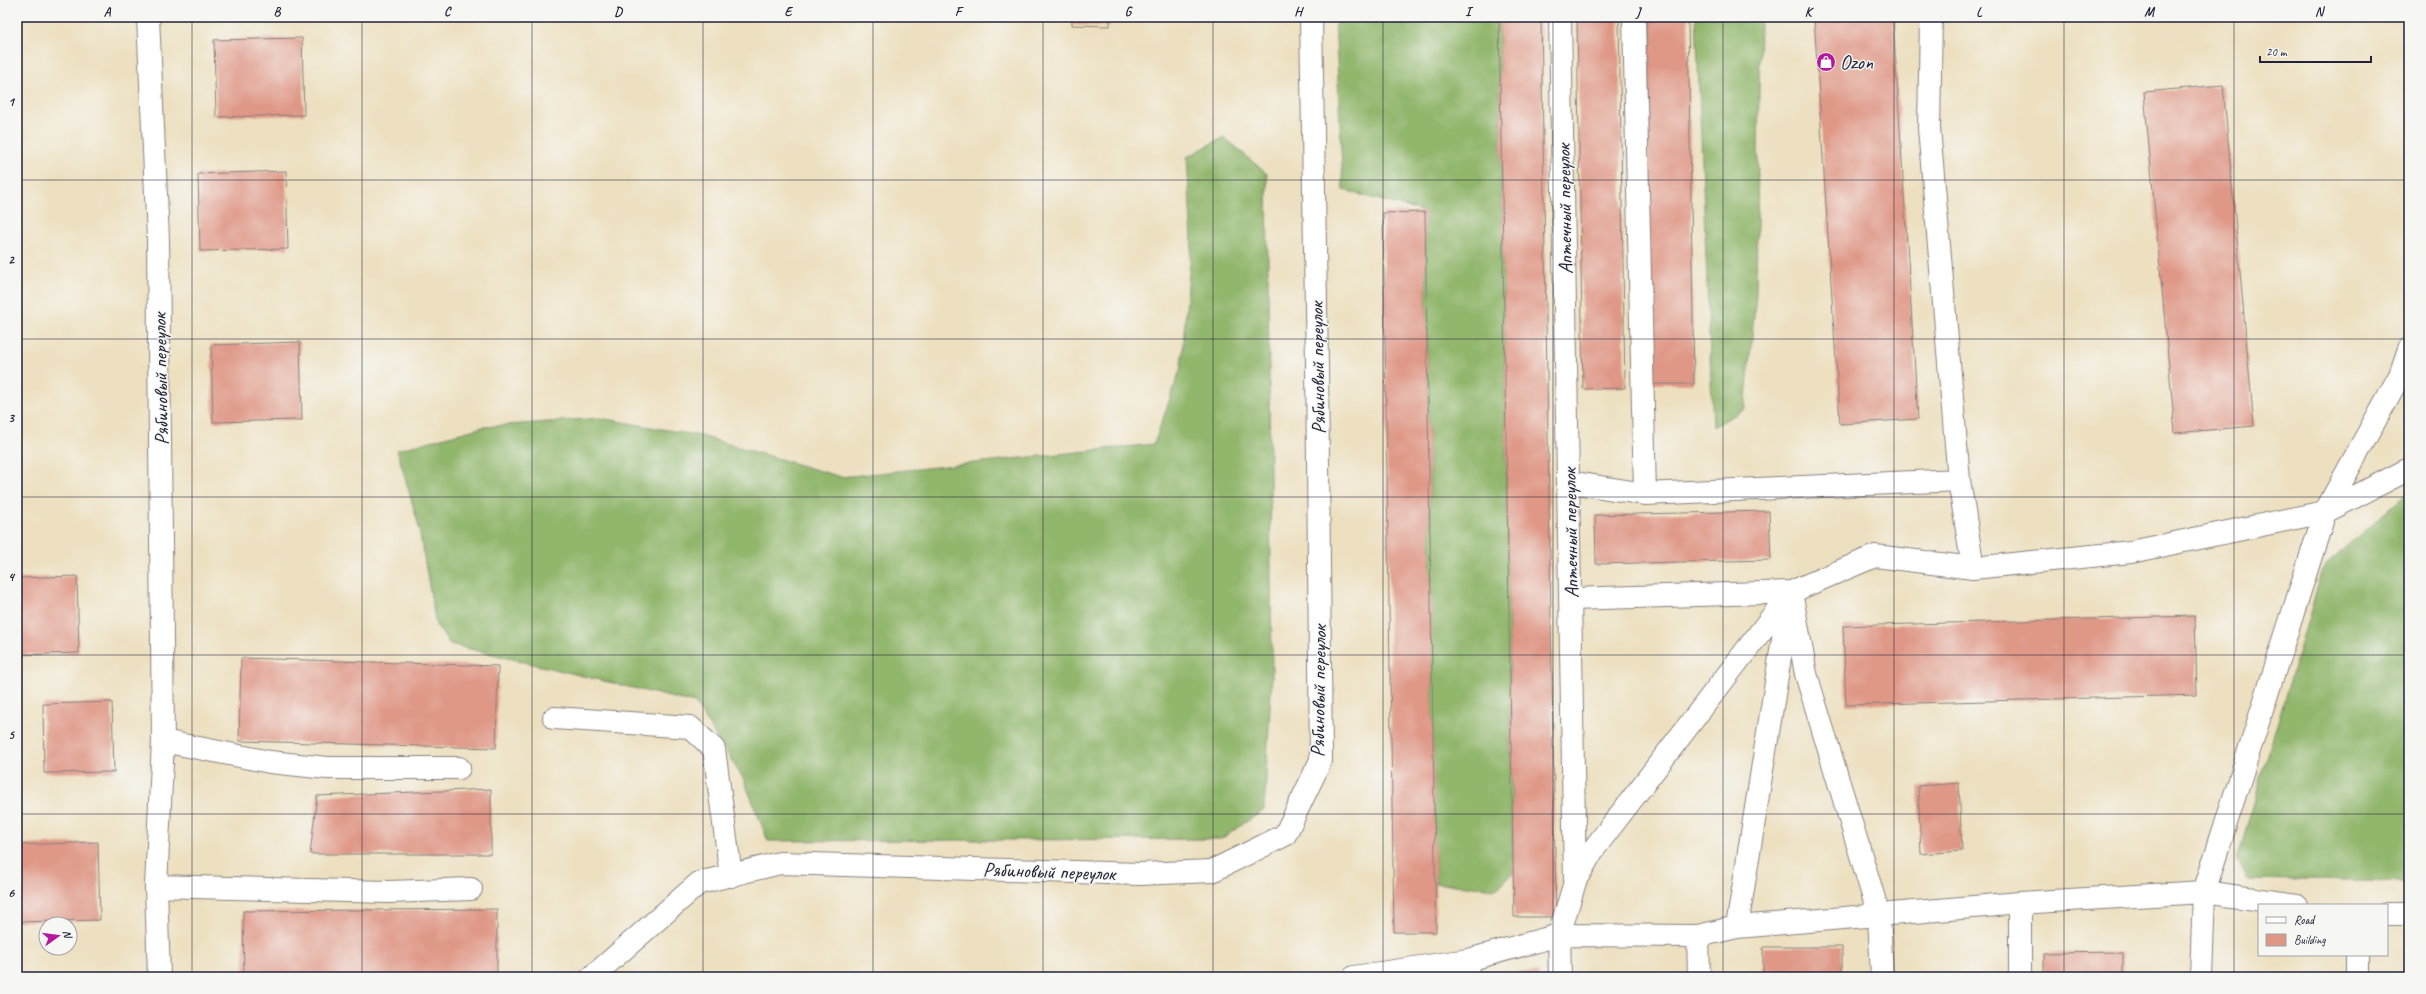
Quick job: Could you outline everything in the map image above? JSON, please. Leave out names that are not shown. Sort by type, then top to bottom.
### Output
[{"type":"street","name":"Рябиновый переулок","points":[[148,17],[158,239],[164,741],[156,886],[159,977]]},
{"type":"street","name":"Рябиновый переулок","points":[[592,977],[700,884],[780,863],[1139,874],[1212,871],[1285,835],[1321,760],[1317,356],[1311,17]]},
{"type":"street","name":"Аптечный переулок","points":[[1560,17],[1575,882],[1559,935],[1560,977]]},
{"type":"street","points":[[1634,17],[1645,494]]},
{"type":"street","points":[[1931,17],[1929,128],[1960,480],[1973,568]]},
{"type":"street","points":[[2201,977],[2204,892],[2325,512],[2400,375],[2409,349]]},
{"type":"street","points":[[1571,599],[1791,592],[1875,556],[1973,568],[2131,552],[2325,512],[2409,469]]},
{"type":"street","points":[[1569,482],[1645,494],[1960,480]]},
{"type":"street","points":[[1575,882],[1593,850],[1791,592]]},
{"type":"street","points":[[1791,592],[1806,674],[1879,915],[1882,977]]},
{"type":"street","points":[[1737,927],[1791,592]]},
{"type":"street","points":[[554,718],[690,727],[714,749],[731,876]]},
{"type":"street","points":[[164,741],[270,762],[328,768],[459,768]]},
{"type":"street","points":[[156,886],[389,892],[471,889]]},
{"type":"street","points":[[1354,977],[1468,968],[1559,935],[1698,936],[1737,927],[2020,903],[2204,892],[2290,904]]},
{"type":"street","points":[[2020,903],[2020,977]]},
{"type":"street","points":[[2388,914],[2409,914]]},
{"type":"street","points":[[1698,936],[1699,977]]},
{"type":"street","points":[[2357,956],[2357,977]]},
{"type":"green space","points":[[1335,17],[1499,17],[1513,872],[1497,889],[1435,883],[1425,212],[1343,190]]},
{"type":"green space","points":[[1696,17],[1760,17],[1756,294],[1745,409],[1713,427]]},
{"type":"green space","points":[[1224,137],[1267,174],[1272,676],[1264,810],[1221,839],[768,841],[744,780],[695,703],[450,644],[436,625],[418,523],[397,450],[483,427],[600,418],[701,436],[841,477],[1154,444],[1181,367],[1192,240],[1187,157]]},
{"type":"green space","points":[[2409,495],[2409,882],[2247,879],[2237,859],[2324,566],[2404,496]]},
{"type":"building","points":[[1072,17],[1110,17],[1110,26],[1072,25]]},
{"type":"building","points":[[1499,17],[1541,17],[1556,917],[1514,917]]},
{"type":"building","points":[[1577,17],[1619,17],[1625,388],[1583,389]]},
{"type":"building","points":[[1646,17],[1688,17],[1694,384],[1652,384]]},
{"type":"building","points":[[1814,17],[1893,17],[1918,419],[1840,424]]},
{"type":"building","points":[[302,38],[304,115],[216,117],[214,40]]},
{"type":"building","points":[[2223,85],[2254,426],[2175,433],[2144,92]]},
{"type":"building","points":[[286,171],[288,249],[200,251],[198,174]]},
{"type":"building","points":[[1425,212],[1436,932],[1394,932],[1383,213]]},
{"type":"building","points":[[300,342],[302,420],[213,422],[211,345]]},
{"type":"building","points":[[1769,511],[1771,560],[1596,564],[1595,515]]},
{"type":"building","points":[[77,576],[79,653],[17,655],[17,578]]},
{"type":"building","points":[[2195,616],[2197,695],[1846,705],[1843,626]]},
{"type":"building","points":[[241,658],[498,666],[496,748],[239,741]]},
{"type":"building","points":[[112,702],[114,772],[44,773],[43,704]]},
{"type":"building","points":[[1959,783],[1962,851],[1921,854],[1918,786]]},
{"type":"building","points":[[491,789],[491,854],[310,854],[317,796]]},
{"type":"building","points":[[98,842],[100,920],[78,921],[78,916],[38,916],[38,921],[17,922],[17,845]]},
{"type":"building","points":[[497,909],[497,977],[244,977],[243,911]]},
{"type":"building","points":[[1763,947],[1842,947],[1842,977],[1763,977]]},
{"type":"building","points":[[2123,952],[2123,977],[2044,977],[2044,953]]},
{"type":"building","points":[[1539,972],[1539,977],[1497,977],[1497,973]]},
{"type":"building","points":[[1651,973],[1651,977],[1580,977],[1580,974]]},
{"type":"place","name":"Ozon","points":[[1826,62]]}]
